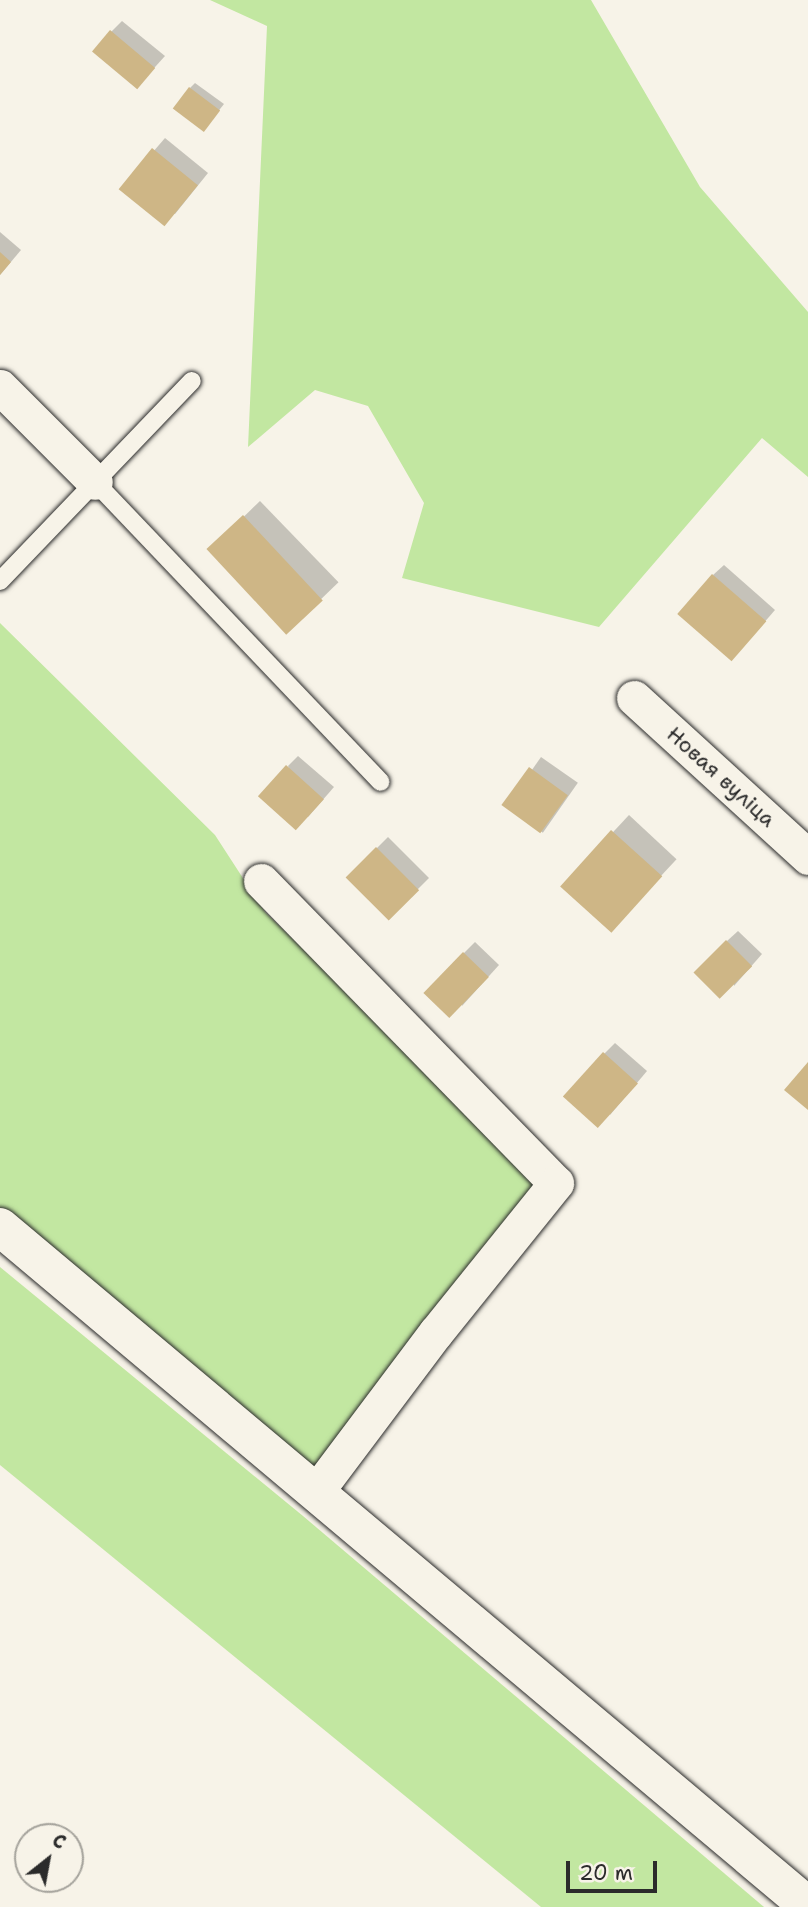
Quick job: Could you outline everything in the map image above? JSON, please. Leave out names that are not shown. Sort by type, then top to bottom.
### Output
[{"type":"main road","points":[[0,1227],[808,1906]]},
{"type":"street","points":[[0,387],[95,482]]},
{"type":"street","name":"Новая вуліца","points":[[634,698],[808,857]]},
{"type":"street","points":[[261,881],[556,1183],[436,1332],[315,1493]]},
{"type":"lane","points":[[0,581],[192,381]]},
{"type":"lane","points":[[95,482],[381,782]]},
{"type":"green space","points":[[210,0],[591,0],[700,187],[808,312],[808,477],[762,438],[599,627],[402,578],[424,503],[368,406],[315,390],[248,447],[267,26]]},
{"type":"green space","points":[[0,623],[215,835],[265,912],[531,1169],[539,1182],[319,1475],[0,1209]]},
{"type":"green space","points":[[0,1267],[303,1516],[764,1907],[541,1907],[0,1465]]},
{"type":"building","points":[[110,30],[155,68],[137,89],[92,51]]},
{"type":"building","points":[[189,87],[220,110],[204,132],[173,109]]},
{"type":"building","points":[[152,148],[198,185],[164,226],[119,189]]},
{"type":"building","points":[[0,252],[11,262],[0,275]]},
{"type":"building","points":[[243,515],[323,601],[286,635],[206,549]]},
{"type":"building","points":[[712,574],[766,621],[732,661],[677,614]]},
{"type":"building","points":[[286,765],[324,799],[296,830],[258,796]]},
{"type":"building","points":[[529,767],[568,795],[540,833],[501,805]]},
{"type":"building","points":[[611,830],[662,876],[611,933],[560,886]]},
{"type":"building","points":[[376,847],[419,890],[389,921],[346,877]]},
{"type":"building","points":[[726,940],[752,966],[720,999],[693,973]]},
{"type":"building","points":[[463,952],[489,977],[449,1018],[423,993]]},
{"type":"building","points":[[603,1052],[638,1083],[598,1128],[563,1097]]},
{"type":"building","points":[[808,1062],[808,1110],[784,1090]]}]
